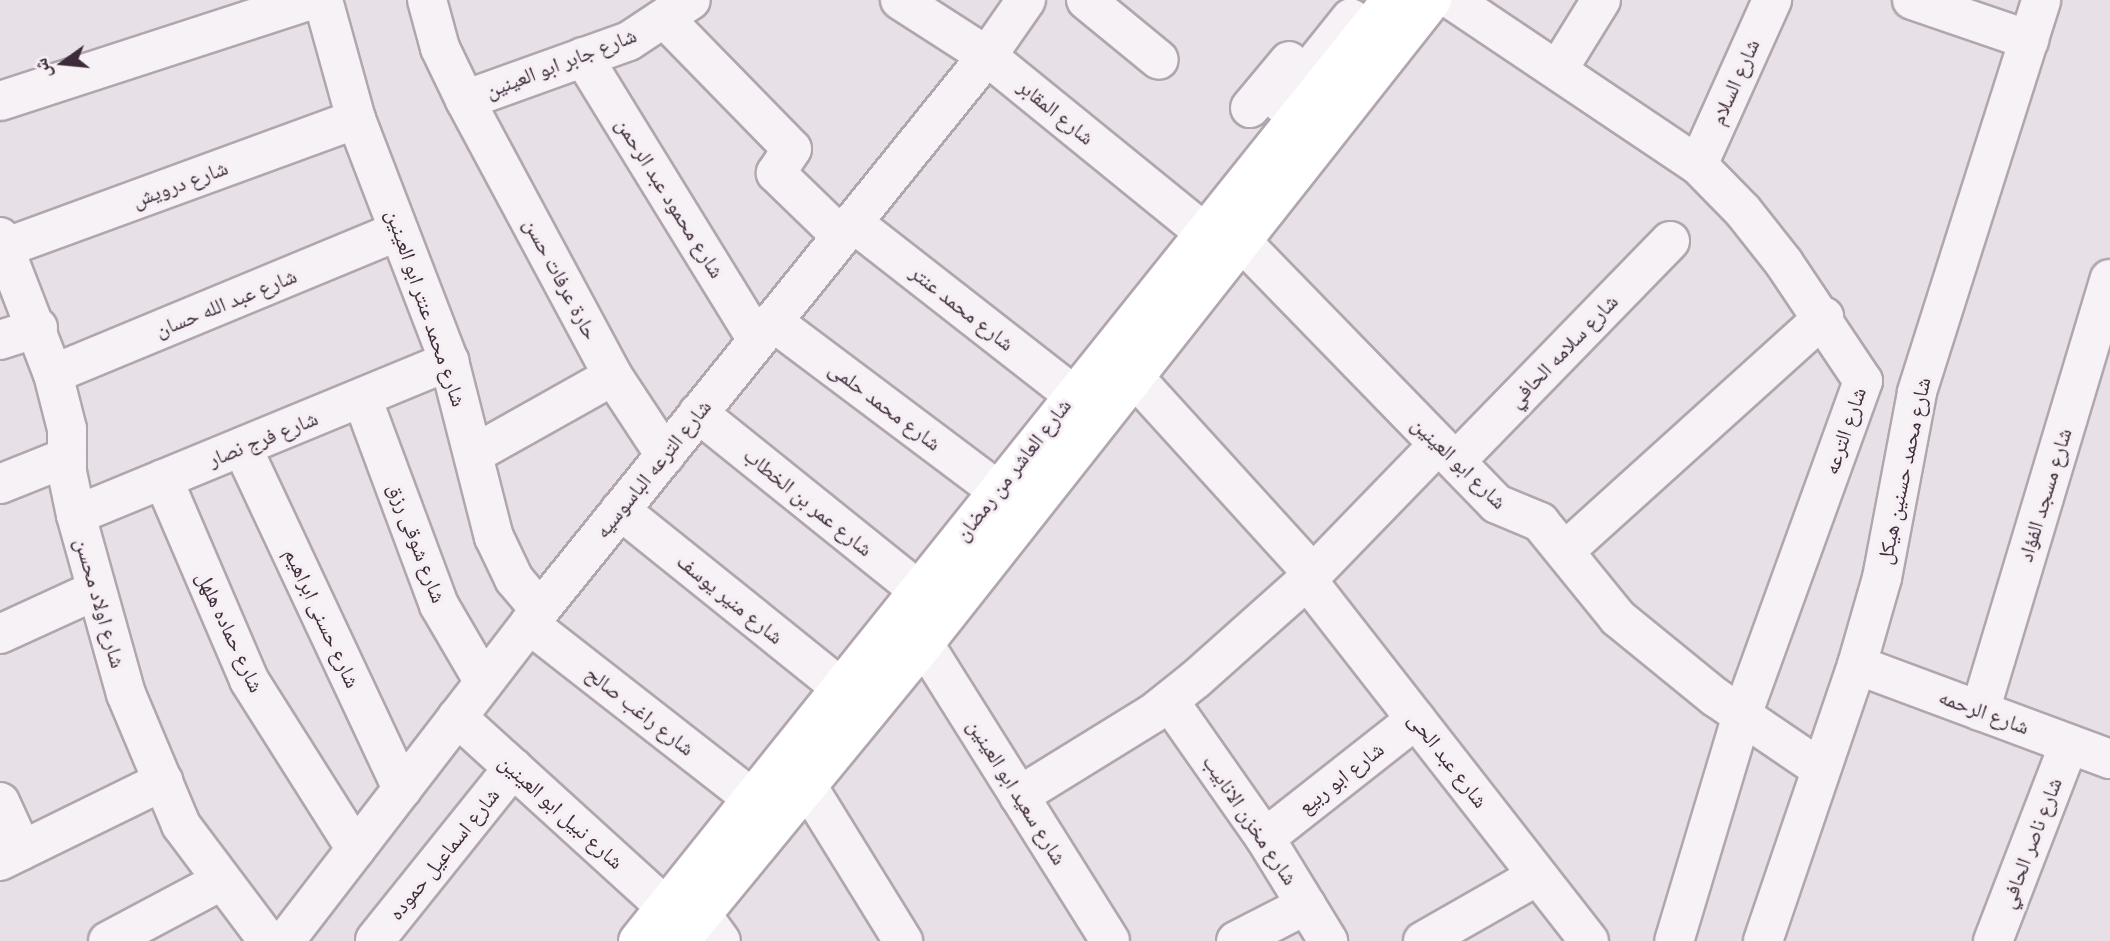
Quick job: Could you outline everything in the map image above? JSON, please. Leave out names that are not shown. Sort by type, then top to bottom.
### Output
[{"type":"main road","name":"شارع العاشر من رمضان","points":[[638,941],[692,926],[806,783],[924,644],[1134,377],[1223,236],[1274,105],[1342,19],[1391,0]]},
{"type":"main road","name":"شارع العاشر من رمضان","points":[[692,926],[752,798],[919,591],[1072,394],[1223,236],[1432,0]]},
{"type":"street","points":[[0,101],[310,0]]},
{"type":"street","name":"شارع محمد عنتر ابو العينين","points":[[323,0],[356,119],[449,361],[494,537],[534,617]]},
{"type":"street","name":"حارة عرفات حسن","points":[[427,0],[439,48],[465,100],[614,376],[665,454]]},
{"type":"street","name":"شارع المقابر","points":[[900,0],[987,56],[1223,236]]},
{"type":"street","name":"شارع الترعه الباسوسيه","points":[[285,941],[534,617],[987,56],[1026,0]]},
{"type":"street","points":[[1086,0],[1159,60]]},
{"type":"street","name":"شارع الترعه","points":[[1452,0],[1559,68],[1698,165],[1743,211],[1824,317],[1860,371],[1862,389],[1742,715],[1674,941]]},
{"type":"street","points":[[1559,68],[1601,0]]},
{"type":"street","name":"شارع السلام","points":[[1698,165],[1772,0]]},
{"type":"street","points":[[1912,0],[2029,40]]},
{"type":"street","name":"شارع محمد حسنين هيكل","points":[[1763,941],[1857,665],[1882,578],[1917,392],[2041,0]]},
{"type":"street","name":"شارع جابر ابو العينين","points":[[465,100],[629,41],[678,10]]},
{"type":"street","name":"شارع محمد عنتر","points":[[678,10],[792,149],[776,173],[847,229],[1072,394]]},
{"type":"street","name":"شارع محمود عبد الرحمن","points":[[583,57],[765,330]]},
{"type":"street","name":"شارع درويش","points":[[2,243],[356,119]]},
{"type":"street","name":"شارع عبد الله حسان","points":[[53,374],[399,232]]},
{"type":"street","name":"شارع ابو العينين","points":[[1223,236],[1502,509],[1540,522],[1566,550],[1618,618],[1742,715],[1821,769]]},
{"type":"street","name":"شارع سلامه الحافي","points":[[1447,453],[1670,241]]},
{"type":"street","name":"شارع اولاد محسن","points":[[2,243],[38,328],[53,374],[67,429],[65,458],[76,515],[126,694],[181,825],[268,941]]},
{"type":"street","name":"شارع مسجد الفؤاد","points":[[1980,711],[2104,319],[2110,279]]},
{"type":"street","points":[[1566,550],[1824,317]]},
{"type":"street","points":[[0,340],[38,328]]},
{"type":"street","name":"شارع محمد حلمى","points":[[765,330],[997,490]]},
{"type":"street","name":"شارع فرج نصار","points":[[76,515],[449,361]]},
{"type":"street","points":[[474,454],[614,376]]},
{"type":"street","name":"شارع عبد الحى","points":[[1134,377],[1310,577],[1416,719],[1589,941]]},
{"type":"street","name":"شارع شوقى رزق","points":[[362,398],[439,605],[484,682]]},
{"type":"street","name":"شارع عمر بن الخطاب","points":[[698,413],[919,591]]},
{"type":"street","name":"شارع حسنى ابراهيم","points":[[242,447],[402,789]]},
{"type":"street","points":[[1019,796],[1169,701],[1447,453]]},
{"type":"street","points":[[0,484],[65,458]]},
{"type":"street","name":"شارع حماده هلهل","points":[[163,479],[249,680],[355,849]]},
{"type":"street","name":"شارع منير يوسف","points":[[620,510],[841,688]]},
{"type":"street","points":[[0,634],[96,590]]},
{"type":"street","name":"شارع راغب صالح","points":[[534,617],[752,798]]},
{"type":"street","name":"شارع سعيد ابو العينين","points":[[924,644],[1110,941]]},
{"type":"street","name":"شارع الرحمه","points":[[1857,665],[2110,759]]},
{"type":"street","name":"شارع مخزن الانابيب","points":[[1169,701],[1265,838],[1328,941]]},
{"type":"street","name":"شارع نبيل ابو العينين","points":[[457,717],[692,926]]},
{"type":"street","name":"شارع ابو ربيع","points":[[1265,838],[1416,719]]},
{"type":"street","name":"شارع ناصر الحافي","points":[[1993,941],[2069,744]]},
{"type":"street","name":"شارع اسماعيل حموده","points":[[375,940],[513,768]]},
{"type":"street","points":[[0,802],[11,856],[163,781]]},
{"type":"street","points":[[806,783],[903,941]]},
{"type":"street","points":[[1423,941],[1537,876]]},
{"type":"street","points":[[108,941],[221,881]]},
{"type":"street","points":[[1236,941],[1306,905]]}]
